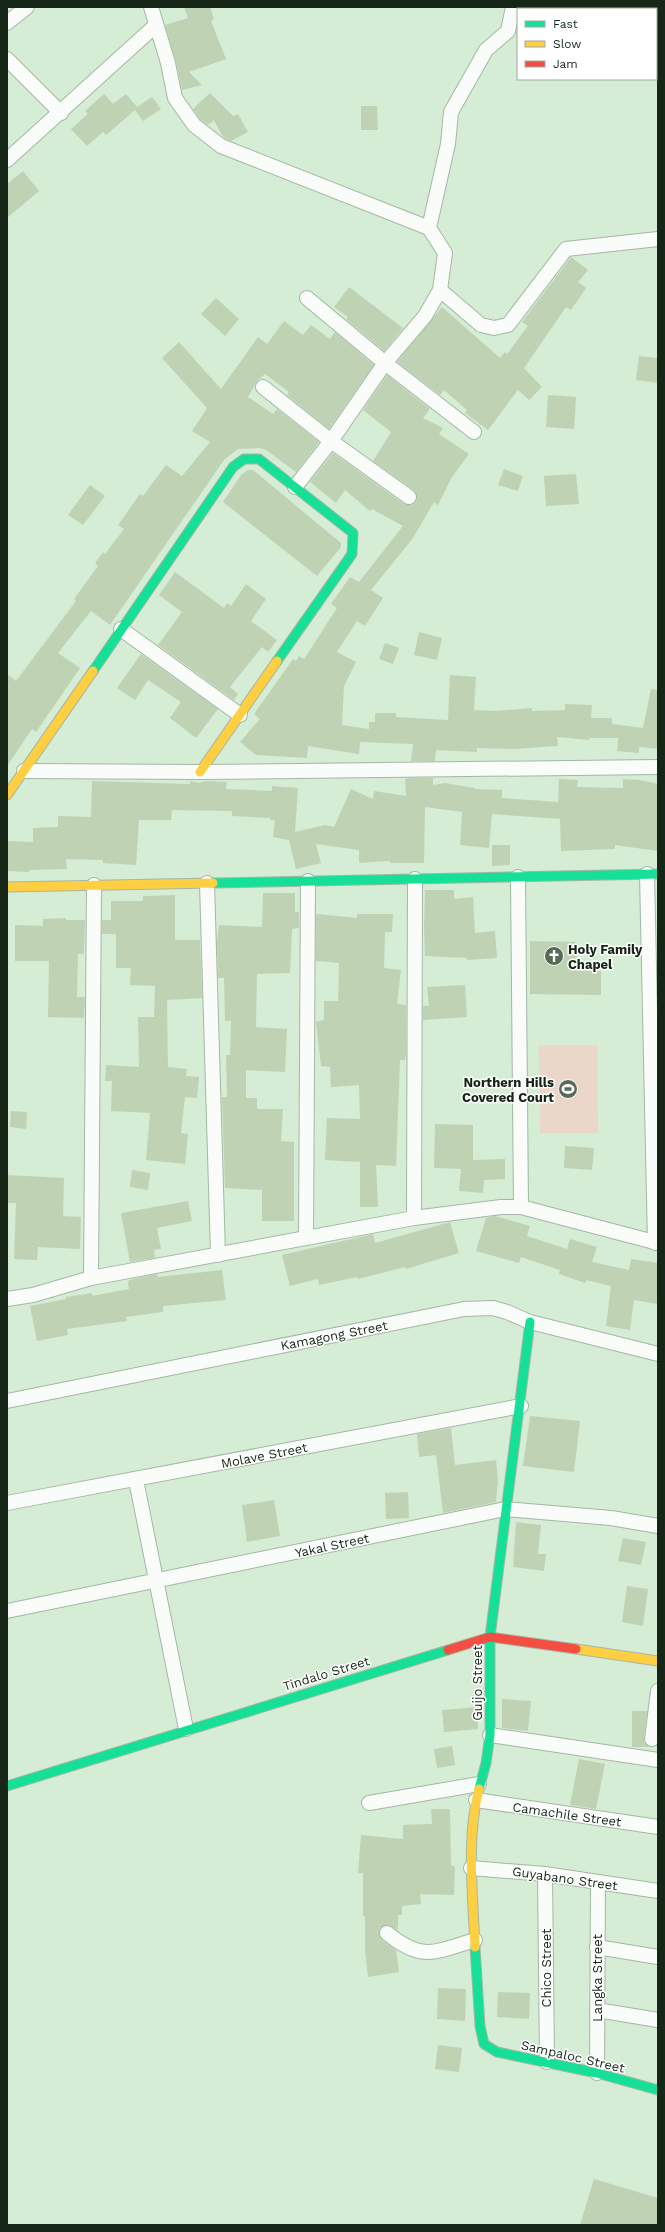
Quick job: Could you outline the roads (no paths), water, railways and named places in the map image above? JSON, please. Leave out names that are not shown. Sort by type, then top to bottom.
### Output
[{"type":"street","points":[[7,23],[27,7]]},
{"type":"street","points":[[151,7],[168,63],[175,98],[194,125],[221,146],[429,228],[445,253],[440,290],[425,316],[385,363],[331,441],[294,487]]},
{"type":"street","points":[[429,228],[448,144],[451,112],[486,50],[508,31],[513,7]]},
{"type":"street","points":[[7,160],[156,26]]},
{"type":"street","points":[[7,59],[61,113]]},
{"type":"street","points":[[440,290],[482,325],[494,328],[508,325],[566,249],[658,239]]},
{"type":"street","points":[[307,298],[385,363],[474,432]]},
{"type":"street","points":[[263,387],[331,441],[409,497]]},
{"type":"street","points":[[7,795],[234,467],[244,459],[259,459],[339,520],[353,533],[352,554],[200,772]]},
{"type":"street","points":[[121,629],[240,715]]},
{"type":"street","points":[[24,771],[200,772],[658,767]]},
{"type":"street","points":[[7,887],[652,874],[657,1243],[521,1207],[501,1207],[414,1218],[91,1278],[34,1295],[7,1299]]},
{"type":"street","points":[[518,877],[521,1207]]},
{"type":"street","points":[[414,1218],[415,879]]},
{"type":"street","points":[[306,1238],[308,881]]},
{"type":"street","points":[[207,883],[218,1255]]},
{"type":"street","points":[[91,1278],[94,885]]},
{"type":"street","name":"Kamagong Street","points":[[7,1401],[464,1309],[492,1308],[507,1312],[530,1322],[658,1354]]},
{"type":"street","name":"Guijo Street","points":[[484,2044],[480,2026],[471,1868],[476,1800],[479,1784],[486,1763],[490,1735],[490,1637],[505,1509],[521,1406],[530,1322]]},
{"type":"street","name":"Molave Street","points":[[7,1503],[136,1480],[521,1406]]},
{"type":"street","points":[[136,1480],[186,1729]]},
{"type":"street","name":"Yakal Street","points":[[7,1611],[505,1509],[611,1518],[658,1526]]},
{"type":"street","name":"Tindalo Street","points":[[7,1786],[186,1729],[490,1637],[658,1661]]},
{"type":"street","points":[[652,1739],[658,1691]]},
{"type":"street","points":[[490,1735],[658,1760]]},
{"type":"street","points":[[369,1803],[479,1784]]},
{"type":"street","name":"Camachile Street","points":[[476,1800],[658,1827]]},
{"type":"street","name":"Guyabano Street","points":[[471,1868],[546,1874],[658,1891]]},
{"type":"street","name":"Chico Street","points":[[546,1874],[547,2062]]},
{"type":"street","name":"Langka Street","points":[[597,2073],[598,1882]]},
{"type":"street","points":[[387,1933],[400,1944],[418,1953],[433,1953],[475,1940]]},
{"type":"street","points":[[597,1947],[658,1957]]},
{"type":"street","points":[[597,2010],[658,2020]]},
{"type":"street","name":"Sampaloc Street","points":[[484,2044],[497,2052],[597,2073],[658,2090]]},
{"type":"place","name":"Holy Family Chapel","points":[[554,956]]},
{"type":"place","name":"Northern Hills Covered Court","points":[[568,1089]]}]
